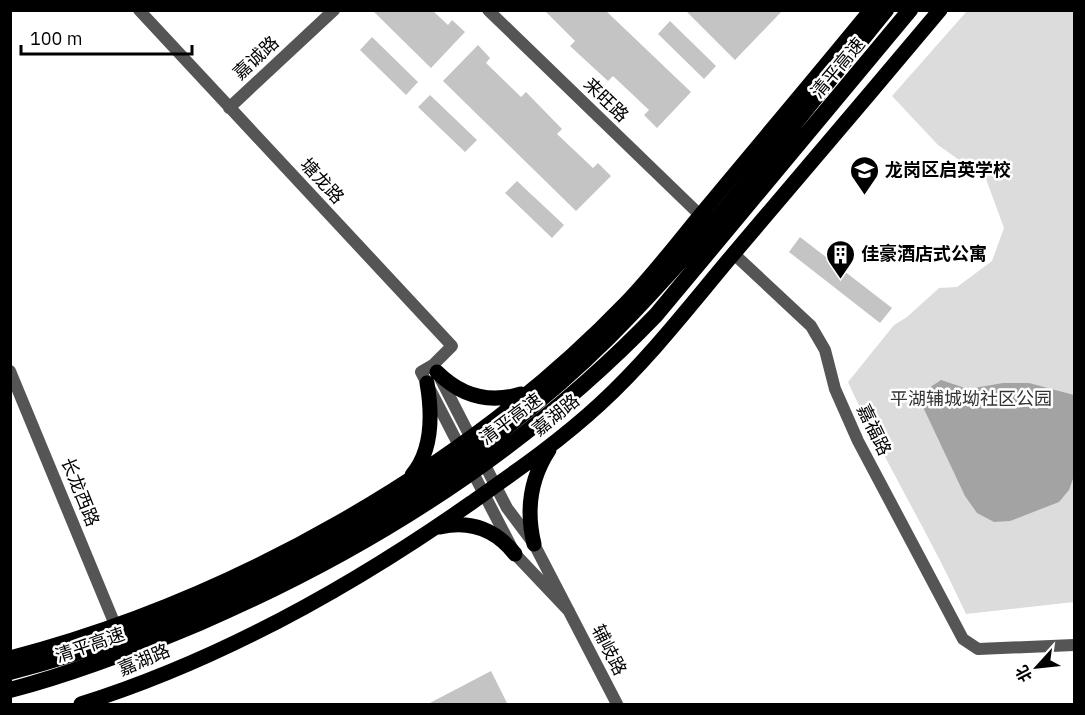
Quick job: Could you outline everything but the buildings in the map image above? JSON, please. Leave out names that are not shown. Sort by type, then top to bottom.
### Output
[{"type":"highway","name":"清平高速","points":[[10,672],[129,635],[279,569],[392,504],[495,435],[568,374],[645,300],[886,10]]},
{"type":"highway","name":"清平高速","points":[[10,690],[74,672],[150,644],[288,583],[410,514],[542,421],[616,357],[664,306],[910,10]]},
{"type":"main road","name":"嘉湖路","points":[[10,658],[116,627],[267,561],[314,537],[406,480],[464,440],[559,366],[628,301],[871,10]]},
{"type":"main road","name":"嘉湖路","points":[[81,705],[159,675],[281,620],[367,571],[429,531],[490,490],[554,442],[601,403],[631,373],[940,10]]},
{"type":"main road","points":[[429,373],[456,389],[478,397],[502,399],[526,392]]},
{"type":"main road","points":[[406,480],[421,460],[428,438],[429,373]]},
{"type":"main road","points":[[534,544],[530,519],[531,492],[539,467],[554,442]]},
{"type":"main road","points":[[429,531],[452,525],[476,527],[498,536],[515,554]]},
{"type":"street","name":"塘龙路","points":[[139,10],[452,346],[429,373]]},
{"type":"street","name":"嘉诚路","points":[[230,108],[334,10]]},
{"type":"street","name":"来旺路","points":[[488,10],[700,215]]},
{"type":"street","name":"嘉福路","points":[[734,254],[811,326],[819,338],[829,362],[836,389],[858,441],[963,639],[978,649],[1074,645]]},
{"type":"street","name":"长龙西路","points":[[10,371],[116,627]]},
{"type":"street","points":[[429,373],[490,490],[515,554],[569,611]]},
{"type":"street","name":"辅岐路","points":[[490,490],[507,508],[534,544],[616,705]]},
{"type":"green space","name":"平湖辅城坳社区公园","points":[[967,11],[1074,11],[1074,602],[966,614],[848,382],[894,325],[907,317],[939,288],[957,287],[992,261],[1004,228],[986,179],[938,145],[892,96]]},
{"type":"shaded area","points":[[941,380],[968,389],[1003,383],[1029,383],[1074,395],[1074,476],[1069,490],[1059,502],[1010,521],[994,522],[977,513],[965,496],[923,407],[929,388]]},
{"type":"place","name":"龙岗区启英学校","points":[[864,196]]},
{"type":"place","name":"佳豪酒店式公寓","points":[[840,280]]}]
